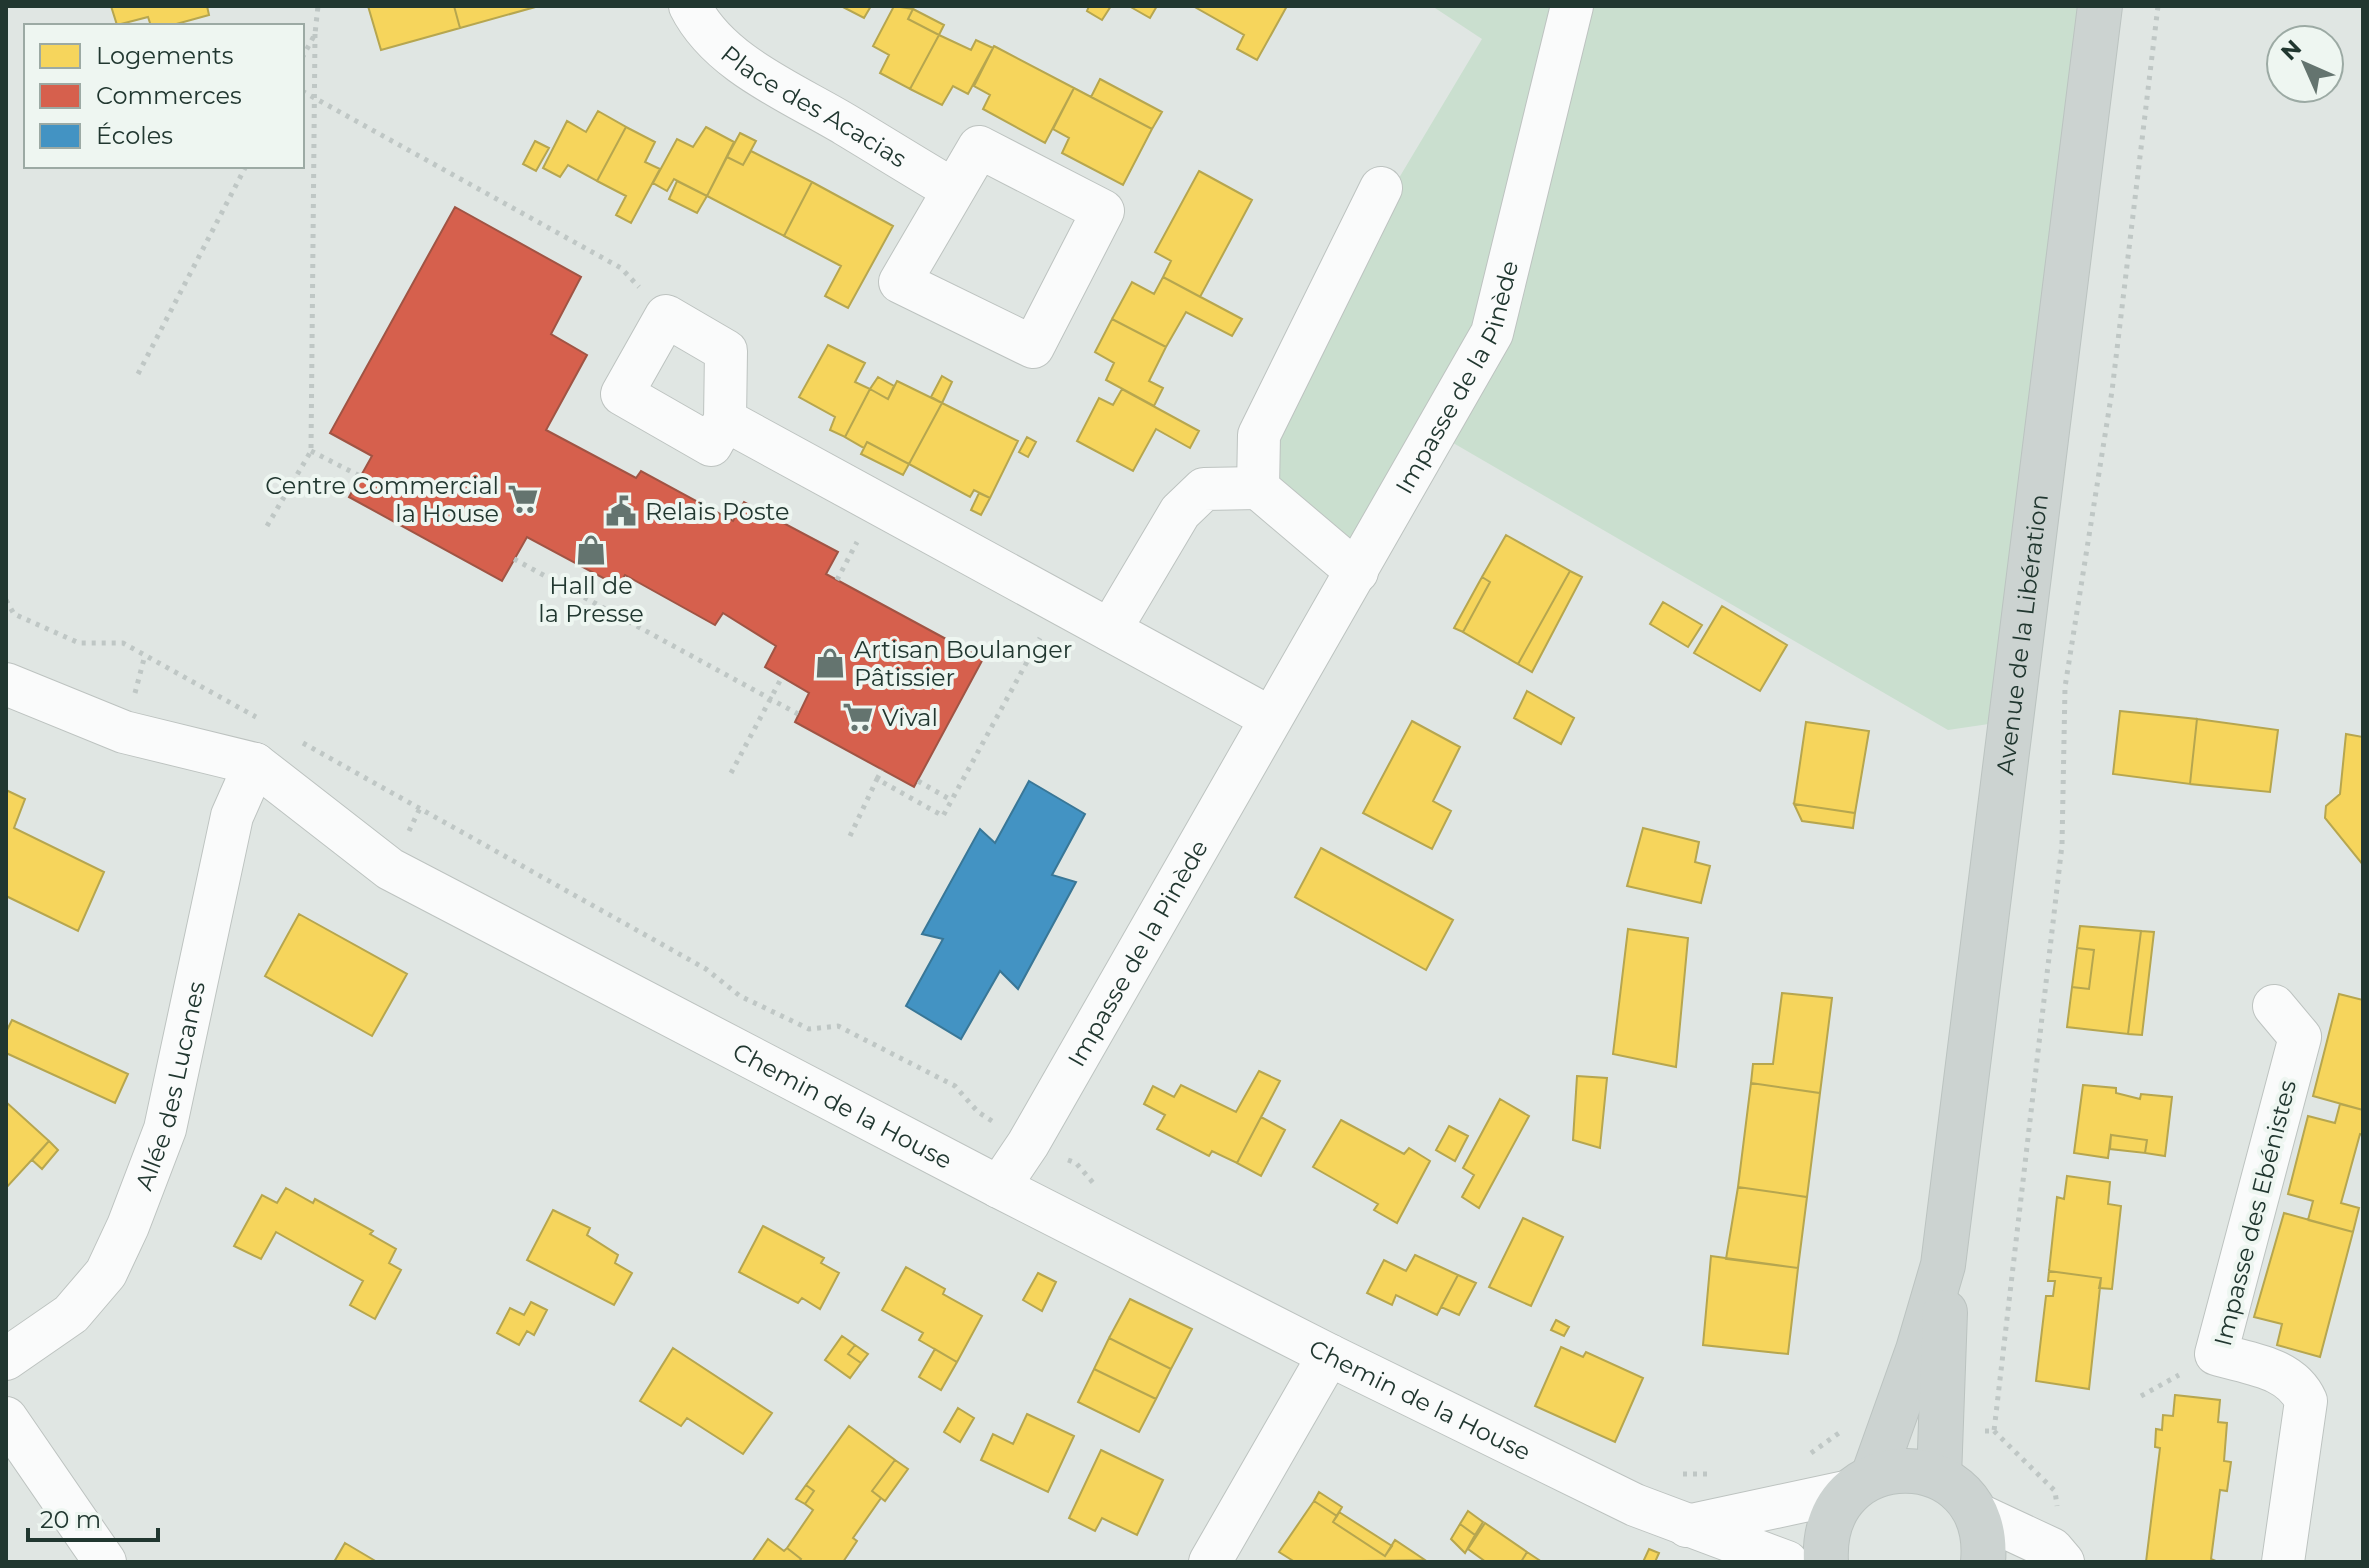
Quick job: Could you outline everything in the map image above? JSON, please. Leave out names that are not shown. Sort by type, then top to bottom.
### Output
[{"type":"main road","name":"Avenue de la Libération","points":[[1939,1477],[1946,1338],[1943,1265],[2100,6]]},
{"type":"main road","name":"Avenue de la Libération","points":[[1826,1562],[1829,1524],[1861,1483],[1891,1426],[1943,1265]]},
{"type":"main road","points":[[1861,1483],[1895,1470],[1917,1470],[1954,1486],[1977,1514],[1985,1546],[1983,1562]]},
{"type":"street","name":"Place des Acacias","points":[[690,6],[696,18],[727,50],[779,87],[952,189]]},
{"type":"street","name":"Impasse de la Pinède","points":[[999,1187],[1028,1144],[1269,717],[1357,572],[1492,333],[1572,6]]},
{"type":"street","points":[[979,147],[1103,211],[1033,347],[900,282],[952,189],[979,147]]},
{"type":"street","points":[[1258,488],[1259,435],[1381,188]]},
{"type":"street","points":[[666,316],[726,351],[725,420],[711,445],[622,394],[666,316]]},
{"type":"street","points":[[725,420],[1269,717]]},
{"type":"street","points":[[1110,630],[1180,512],[1204,489],[1258,488],[1357,572]]},
{"type":"street","name":"Chemin de la House","points":[[6,684],[124,732],[255,764],[390,869],[999,1187],[1329,1355],[1635,1505],[1787,1562]]},
{"type":"street","name":"Allée des Lucanes","points":[[6,1359],[71,1314],[106,1273],[128,1226],[165,1129],[232,816],[255,764]]},
{"type":"street","name":"Impasse des Ebénistes","points":[[2274,1006],[2300,1037],[2216,1354],[2285,1374],[2300,1386],[2306,1401],[2283,1562]]},
{"type":"street","points":[[1210,1562],[1329,1355]]},
{"type":"street","points":[[6,1418],[105,1562]]},
{"type":"street","points":[[1686,1526],[1861,1483]]},
{"type":"street","points":[[1977,1514],[2052,1549],[2063,1562]]},
{"type":"path","points":[[267,526],[311,451],[313,97],[318,6]]},
{"type":"path","points":[[1940,1431],[1994,1431],[2062,845],[2065,687],[2112,391],[2158,6]]},
{"type":"path","points":[[304,54],[315,34]]},
{"type":"path","points":[[304,92],[621,268],[666,316]]},
{"type":"path","points":[[138,374],[245,168]]},
{"type":"path","points":[[311,451],[360,476]]},
{"type":"path","points":[[514,559],[798,714]]},
{"type":"path","points":[[6,600],[14,614],[79,643],[123,643],[269,724]]},
{"type":"path","points":[[877,779],[943,816],[1059,603]]},
{"type":"path","points":[[731,773],[782,677]]},
{"type":"path","points":[[296,739],[706,969],[740,996],[809,1029],[838,1026],[955,1086],[978,1112],[1028,1144],[1076,1163],[1100,1191]]},
{"type":"path","points":[[850,836],[882,770]]},
{"type":"path","points":[[918,781],[951,800]]},
{"type":"path","points":[[1808,1455],[1834,1438],[1853,1418],[1891,1426]]},
{"type":"path","points":[[1678,1474],[1720,1474]]},
{"type":"green space","points":[[1432,6],[2100,6],[2009,721],[1948,730],[1436,433],[1357,572],[1258,488],[1390,193],[1482,39]]},
{"type":"building: Logements","points":[[111,6],[207,6],[209,15],[176,24],[150,24],[148,17],[117,24]]},
{"type":"building: Logements","points":[[368,6],[454,6],[460,28],[381,50]]},
{"type":"building: Logements","points":[[454,6],[539,6],[460,28]]},
{"type":"building: Logements","points":[[841,6],[871,6],[864,18]]},
{"type":"building: Logements","points":[[894,6],[913,9],[908,19],[939,35],[910,89],[880,73],[889,55],[873,46]]},
{"type":"building: Logements","points":[[1089,6],[1111,6],[1102,20],[1087,11]]},
{"type":"building: Logements","points":[[1129,6],[1157,6],[1150,18]]},
{"type":"building: Logements","points":[[1193,6],[1287,6],[1257,60],[1237,49],[1244,35]]},
{"type":"building: Logements","points":[[913,9],[944,25],[939,35],[908,19]]},
{"type":"building: Logements","points":[[939,35],[971,50],[976,40],[993,48],[968,94],[953,86],[942,105],[910,89]]},
{"type":"building: Logements","points":[[994,46],[1074,88],[1045,143],[983,109],[990,95],[974,86]]},
{"type":"building: Logements","points":[[1100,79],[1162,112],[1152,129],[1091,97]]},
{"type":"building: Logements","points":[[1074,88],[1152,129],[1123,185],[1062,153],[1069,138],[1053,129]]},
{"type":"building: Logements","points":[[598,111],[626,127],[597,181],[568,165],[560,177],[543,168],[567,121],[586,132]]},
{"type":"building: Logements","points":[[626,127],[655,142],[645,162],[660,169],[631,223],[616,215],[626,196],[597,181]]},
{"type":"building: Logements","points":[[706,127],[734,142],[707,196],[674,179],[667,191],[653,183],[677,139],[693,147]]},
{"type":"building: Logements","points":[[740,133],[756,141],[743,165],[727,157]]},
{"type":"building: Logements","points":[[535,141],[549,148],[536,171],[523,164]]},
{"type":"building: Logements","points":[[751,151],[812,182],[784,236],[707,196],[727,157],[743,165]]},
{"type":"building: Logements","points":[[1199,171],[1252,200],[1200,297],[1163,277],[1171,261],[1155,252]]},
{"type":"building: Logements","points":[[677,181],[707,196],[697,213],[669,199]]},
{"type":"building: Logements","points":[[812,182],[893,226],[848,308],[825,296],[841,266],[784,236]]},
{"type":"building: Logements","points":[[1163,277],[1242,319],[1232,336],[1186,312],[1166,347],[1112,319],[1132,282],[1154,294]]},
{"type":"building: Logements","points":[[1112,319],[1166,347],[1149,381],[1163,388],[1154,406],[1106,380],[1114,363],[1095,352]]},
{"type":"building: Logements","points":[[828,345],[865,363],[855,382],[870,389],[845,437],[830,430],[835,417],[799,397]]},
{"type":"building: Logements","points":[[942,376],[952,382],[942,403],[931,397]]},
{"type":"building: Logements","points":[[878,377],[894,386],[888,399],[870,389]]},
{"type":"building: Logements","points":[[897,381],[942,403],[909,464],[867,442],[864,448],[845,437],[870,389],[888,399]]},
{"type":"building: Logements","points":[[1122,389],[1199,431],[1190,448],[1156,429],[1133,471],[1077,441],[1099,398],[1113,405]]},
{"type":"building: Logements","points":[[942,403],[1018,441],[990,498],[974,490],[970,497],[909,464]]},
{"type":"building: Logements","points":[[1027,437],[1036,442],[1028,457],[1019,452]]},
{"type":"building: Logements","points":[[867,442],[909,464],[903,475],[861,454]]},
{"type":"building: Logements","points":[[979,493],[990,498],[981,515],[971,510]]},
{"type":"building: Logements","points":[[1506,535],[1570,571],[1518,664],[1463,632],[1490,582],[1482,577]]},
{"type":"building: Logements","points":[[1570,571],[1582,577],[1532,672],[1518,664]]},
{"type":"building: Logements","points":[[1482,577],[1490,582],[1463,632],[1454,628]]},
{"type":"building: Logements","points":[[1663,602],[1702,625],[1688,647],[1650,624]]},
{"type":"building: Logements","points":[[1722,606],[1787,645],[1760,691],[1694,653]]},
{"type":"building: Logements","points":[[1527,691],[1574,718],[1561,744],[1514,718]]},
{"type":"building: Logements","points":[[2120,711],[2197,719],[2190,784],[2113,774]]},
{"type":"building: Logements","points":[[2197,719],[2278,730],[2270,792],[2190,784]]},
{"type":"building: Logements","points":[[1412,721],[1460,747],[1433,801],[1451,811],[1432,849],[1363,813]]},
{"type":"building: Logements","points":[[1806,722],[1869,731],[1855,813],[1794,804]]},
{"type":"building: Logements","points":[[2346,734],[2363,737],[2363,865],[2325,818],[2326,806],[2340,794]]},
{"type":"building: Logements","points":[[6,790],[25,799],[14,828],[104,872],[78,931],[6,896]]},
{"type":"building: Logements","points":[[1794,804],[1855,813],[1853,828],[1802,821]]},
{"type":"building: Logements","points":[[1643,828],[1699,842],[1695,862],[1710,866],[1701,903],[1627,886]]},
{"type":"building: Logements","points":[[1321,848],[1453,920],[1426,970],[1295,897]]},
{"type":"building: Logements","points":[[299,914],[407,974],[372,1036],[265,976]]},
{"type":"building: Logements","points":[[2080,926],[2141,931],[2128,1034],[2067,1027],[2072,987],[2089,989],[2094,950],[2077,948]]},
{"type":"building: Logements","points":[[1628,929],[1688,938],[1676,1067],[1613,1054]]},
{"type":"building: Logements","points":[[2141,931],[2154,932],[2142,1035],[2128,1034]]},
{"type":"building: Logements","points":[[2077,948],[2094,950],[2089,989],[2072,987]]},
{"type":"building: Logements","points":[[1782,993],[1832,998],[1820,1093],[1751,1083],[1753,1064],[1773,1064]]},
{"type":"building: Logements","points":[[2339,994],[2363,1000],[2363,1110],[2313,1096]]},
{"type":"building: Logements","points":[[12,1020],[128,1074],[115,1103],[6,1053],[6,1032]]},
{"type":"building: Logements","points":[[1259,1071],[1280,1081],[1237,1163],[1212,1151],[1209,1156],[1157,1129],[1165,1115],[1144,1104],[1153,1086],[1174,1097],[1181,1085],[1236,1112]]},
{"type":"building: Logements","points":[[1577,1076],[1607,1078],[1600,1148],[1573,1140]]},
{"type":"building: Logements","points":[[1751,1083],[1820,1093],[1807,1197],[1738,1187]]},
{"type":"building: Logements","points":[[2083,1085],[2116,1088],[2116,1093],[2140,1099],[2141,1094],[2172,1097],[2165,1156],[2145,1153],[2147,1140],[2111,1135],[2108,1158],[2074,1153]]},
{"type":"building: Logements","points":[[1500,1099],[1529,1116],[1479,1208],[1462,1197],[1474,1175],[1463,1168]]},
{"type":"building: Logements","points":[[6,1102],[49,1141],[6,1188]]},
{"type":"building: Logements","points":[[2340,1104],[2363,1110],[2363,1135],[2360,1134],[2341,1203],[2359,1208],[2353,1232],[2308,1220],[2313,1201],[2288,1194],[2308,1116],[2335,1123]]},
{"type":"building: Logements","points":[[1261,1117],[1285,1130],[1261,1176],[1237,1163]]},
{"type":"building: Logements","points":[[1341,1120],[1404,1154],[1409,1148],[1430,1161],[1397,1223],[1374,1210],[1378,1204],[1313,1167]]},
{"type":"building: Logements","points":[[1449,1126],[1468,1136],[1455,1161],[1436,1150]]},
{"type":"building: Logements","points":[[2111,1135],[2147,1140],[2145,1153],[2110,1149]]},
{"type":"building: Logements","points":[[49,1141],[58,1150],[42,1169],[32,1160]]},
{"type":"building: Logements","points":[[2067,1176],[2110,1182],[2108,1204],[2121,1206],[2112,1289],[2099,1288],[2101,1278],[2049,1271],[2057,1197],[2064,1199]]},
{"type":"building: Logements","points":[[1738,1187],[1807,1197],[1798,1268],[1726,1259]]},
{"type":"building: Logements","points":[[286,1188],[313,1203],[315,1199],[373,1231],[370,1234],[396,1249],[389,1263],[401,1270],[375,1319],[350,1305],[363,1281],[276,1232],[261,1259],[234,1246],[262,1195],[277,1203]]},
{"type":"building: Logements","points":[[553,1210],[590,1228],[587,1235],[618,1255],[615,1263],[632,1273],[614,1305],[527,1260]]},
{"type":"building: Logements","points":[[2284,1213],[2353,1232],[2320,1357],[2277,1345],[2282,1324],[2254,1317]]},
{"type":"building: Logements","points":[[1523,1218],[1563,1237],[1531,1306],[1489,1287]]},
{"type":"building: Logements","points":[[763,1226],[824,1258],[821,1263],[839,1273],[820,1309],[802,1298],[798,1303],[739,1272]]},
{"type":"building: Logements","points":[[1415,1255],[1458,1275],[1437,1315],[1396,1295],[1392,1305],[1367,1293],[1384,1260],[1406,1271]]},
{"type":"building: Logements","points":[[1711,1256],[1798,1268],[1788,1354],[1703,1345]]},
{"type":"building: Logements","points":[[906,1267],[945,1289],[943,1294],[982,1316],[957,1362],[919,1340],[923,1333],[882,1310]]},
{"type":"building: Logements","points":[[2049,1271],[2101,1278],[2089,1389],[2036,1381],[2046,1296],[2053,1296],[2055,1281],[2048,1281]]},
{"type":"building: Logements","points":[[1038,1273],[1056,1282],[1042,1311],[1023,1300]]},
{"type":"building: Logements","points":[[1458,1275],[1476,1283],[1459,1315],[1441,1307]]},
{"type":"building: Logements","points":[[1130,1299],[1192,1329],[1171,1369],[1109,1338]]},
{"type":"building: Logements","points":[[531,1302],[547,1310],[534,1335],[527,1331],[519,1345],[497,1333],[510,1308],[524,1315]]},
{"type":"building: Logements","points":[[1556,1320],[1569,1327],[1564,1336],[1551,1330]]},
{"type":"building: Logements","points":[[842,1336],[855,1345],[848,1354],[861,1363],[850,1378],[825,1360]]},
{"type":"building: Logements","points":[[1109,1338],[1171,1369],[1156,1399],[1094,1369]]},
{"type":"building: Logements","points":[[855,1345],[868,1354],[861,1363],[848,1354]]},
{"type":"building: Logements","points":[[1561,1347],[1583,1357],[1586,1352],[1643,1378],[1615,1442],[1535,1406]]},
{"type":"building: Logements","points":[[673,1348],[772,1413],[743,1454],[687,1418],[681,1426],[640,1401]]},
{"type":"building: Logements","points":[[935,1349],[957,1362],[941,1390],[919,1377]]},
{"type":"building: Logements","points":[[1094,1369],[1156,1399],[1139,1432],[1078,1402]]},
{"type":"building: Logements","points":[[2175,1395],[2220,1400],[2218,1422],[2227,1423],[2224,1461],[2231,1462],[2227,1491],[2220,1490],[2211,1559],[2218,1562],[2146,1562],[2160,1448],[2155,1447],[2156,1429],[2162,1430],[2163,1415],[2173,1416]]},
{"type":"building: Logements","points":[[958,1408],[974,1418],[960,1442],[944,1432]]},
{"type":"building: Logements","points":[[1027,1414],[1074,1436],[1048,1492],[981,1460],[993,1434],[1013,1444]]},
{"type":"building: Logements","points":[[849,1426],[895,1460],[872,1491],[881,1498],[853,1538],[857,1541],[843,1562],[799,1562],[801,1559],[787,1548],[813,1510],[805,1504],[814,1491],[806,1485]]},
{"type":"building: Logements","points":[[1101,1450],[1163,1480],[1137,1535],[1102,1518],[1095,1531],[1069,1518]]},
{"type":"building: Logements","points":[[895,1460],[908,1469],[885,1501],[872,1491]]},
{"type":"building: Logements","points":[[806,1485],[814,1491],[805,1504],[796,1499]]},
{"type":"building: Logements","points":[[1319,1492],[1342,1507],[1337,1516],[1314,1501]]},
{"type":"building: Logements","points":[[1314,1501],[1337,1516],[1333,1522],[1385,1556],[1395,1540],[1425,1560],[1295,1562],[1279,1552]]},
{"type":"building: Logements","points":[[1468,1511],[1483,1522],[1475,1535],[1460,1524]]},
{"type":"building: Logements","points":[[1339,1512],[1392,1546],[1385,1556],[1333,1522]]},
{"type":"building: Logements","points":[[1485,1523],[1527,1552],[1521,1562],[1486,1562],[1468,1549]]},
{"type":"building: Logements","points":[[1460,1524],[1475,1535],[1465,1553],[1451,1539]]},
{"type":"building: Logements","points":[[768,1539],[784,1551],[787,1548],[801,1559],[799,1562],[752,1562]]},
{"type":"building: Logements","points":[[345,1543],[377,1562],[334,1562]]},
{"type":"building: Logements","points":[[1649,1549],[1659,1553],[1655,1562],[1643,1562]]},
{"type":"building: Logements","points":[[1527,1552],[1542,1562],[1521,1562]]},
{"type":"building: Commerces","name":"Centre Commercial la House","points":[[455,207],[581,277],[551,334],[587,355],[546,430],[636,478],[641,471],[733,521],[744,502],[838,552],[826,574],[983,659],[914,787],[795,722],[809,693],[765,667],[776,646],[723,613],[715,625],[625,575],[618,586],[527,537],[502,581],[349,497],[372,456],[330,433]]},
{"type":"building: Écoles","points":[[1029,781],[1085,814],[1052,875],[1076,882],[1018,989],[1000,971],[961,1039],[906,1006],[943,939],[922,934],[980,829],[995,843]]},
{"type":"place","name":"Centre Commercial la House","points":[[523,499]]},
{"type":"place","name":"Relais Poste","points":[[621,511]]},
{"type":"place","name":"Hall de la Presse","points":[[591,550]]},
{"type":"place","name":"Artisan Boulanger Pâtissier","points":[[830,663]]},
{"type":"place","name":"Vival","points":[[858,717]]}]
